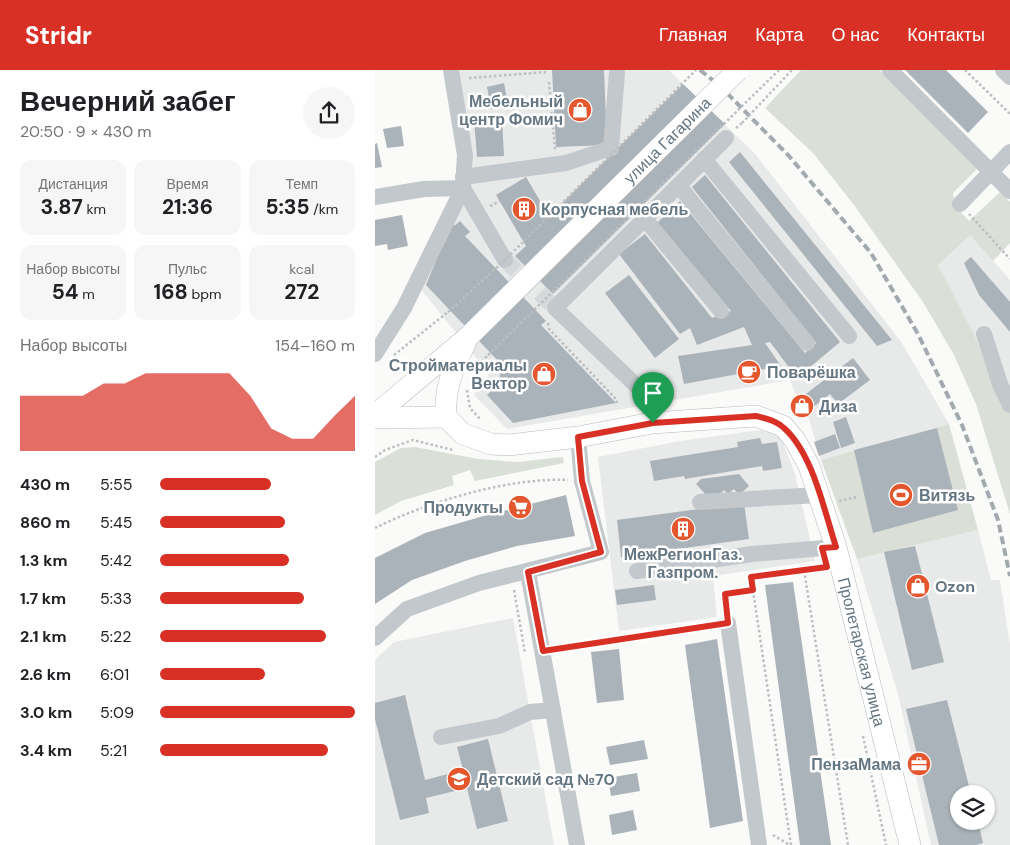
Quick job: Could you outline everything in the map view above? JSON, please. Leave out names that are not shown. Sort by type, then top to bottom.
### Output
[{"type":"main road","name":"улица Гагарина","points":[[468,337],[738,70]]},
{"type":"main road","points":[[375,417],[468,337]]},
{"type":"main road","points":[[446,417],[447,390],[454,365],[468,337]]},
{"type":"main road","name":"Пролетарская улица","points":[[653,423],[756,416],[783,426],[795,440],[827,499],[829,547],[910,845]]},
{"type":"main road","points":[[375,417],[446,417],[463,434],[491,444],[526,444],[578,437],[653,423]]},
{"type":"street","points":[[890,70],[1010,191]]},
{"type":"street","points":[[1003,70],[1010,77]]},
{"type":"street","points":[[375,198],[566,163],[611,148],[617,73]]},
{"type":"street","points":[[375,354],[404,308],[463,182],[465,155],[452,75]]},
{"type":"street","points":[[653,423],[651,409],[643,392],[555,308],[726,138]]},
{"type":"street","points":[[960,204],[1010,152]]},
{"type":"street","points":[[704,159],[849,336]]},
{"type":"street","points":[[463,182],[505,260]]},
{"type":"street","points":[[679,186],[807,344]]},
{"type":"street","points":[[645,219],[721,312]]},
{"type":"street","points":[[984,334],[1000,384],[1010,405]]},
{"type":"street","points":[[375,638],[407,609],[479,584],[601,552],[582,481],[578,437]]},
{"type":"street","points":[[700,502],[827,499]]},
{"type":"street","points":[[637,571],[751,554],[829,547]]},
{"type":"street","points":[[528,572],[577,845]]},
{"type":"street","points":[[728,623],[759,845]]},
{"type":"street","points":[[441,737],[499,726],[530,712],[553,710]]},
{"type":"path","points":[[391,357],[448,312],[505,260],[696,70]]},
{"type":"path","points":[[471,372],[779,70]]},
{"type":"path","points":[[742,123],[791,70]]},
{"type":"path","points":[[965,70],[1010,114]]},
{"type":"path","points":[[452,75],[546,72]]},
{"type":"path","points":[[549,82],[555,150],[566,163]]},
{"type":"path","points":[[960,204],[1010,259]]},
{"type":"path","points":[[543,315],[549,329],[617,400],[616,404],[619,415]]},
{"type":"path","points":[[467,386],[470,408],[484,422]]},
{"type":"path","points":[[375,528],[404,513],[480,491],[543,479],[582,481]]},
{"type":"path","points":[[827,499],[857,497]]},
{"type":"path","points":[[791,845],[751,577],[827,567],[829,547]]},
{"type":"path","points":[[804,570],[848,845]]},
{"type":"path","points":[[543,651],[728,623],[725,594],[753,590]]},
{"type":"path","points":[[861,729],[886,845]]},
{"type":"shaded area","points":[[454,70],[669,70],[756,155],[902,343],[949,424],[821,460],[807,412],[798,400],[790,380],[507,429],[474,395],[489,374],[420,288],[474,170]]},
{"type":"shaded area","points":[[801,70],[880,70],[980,166],[953,193],[956,207],[969,221],[1000,192],[1010,202],[1010,243],[993,261],[970,235],[938,265],[976,339],[996,393],[1010,409],[1010,514],[976,404],[953,353],[923,302],[854,205],[813,153],[765,108]]},
{"type":"shaded area","points":[[970,235],[1010,280],[1010,409],[996,393],[938,264]]},
{"type":"shaded area","name":"Витязь","points":[[949,424],[978,530],[857,559],[821,460]]},
{"type":"shaded area","points":[[760,430],[772,433],[782,440],[795,474],[815,561],[713,576],[717,617],[619,631],[598,457],[680,441]]},
{"type":"shaded area","points":[[415,447],[478,459],[518,462],[563,457],[564,463],[475,481],[470,470],[452,476],[454,485],[401,501],[375,515],[375,462],[401,448]]},
{"type":"shaded area","points":[[978,530],[991,580],[1000,580],[1010,645],[1010,845],[931,845],[898,694],[857,559]]},
{"type":"shaded area","name":"Детский сад №70","points":[[513,618],[554,845],[375,845],[375,660],[394,642]]},
{"type":"building","points":[[552,70],[604,70],[607,145],[556,147]]},
{"type":"building","points":[[905,70],[946,70],[988,112],[968,133]]},
{"type":"building","points":[[504,83],[508,105],[491,109],[487,87]]},
{"type":"building","points":[[683,84],[725,124],[553,294],[515,256],[526,246],[496,195],[526,177],[549,216]]},
{"type":"building","points":[[502,119],[504,156],[477,157],[474,120]]},
{"type":"building","points":[[401,126],[404,146],[387,148],[383,129]]},
{"type":"building","points":[[377,143],[382,167],[375,168],[375,144]]},
{"type":"building","points":[[740,152],[892,340],[877,346],[729,162]]},
{"type":"building","points":[[705,175],[840,342],[797,378],[770,342],[765,343],[781,366],[684,384],[678,356],[752,345],[744,327],[697,345],[690,328],[680,334],[619,254],[645,234],[712,318],[731,311],[657,223],[680,201],[805,353],[816,343],[692,187]]},
{"type":"building","points":[[402,215],[408,246],[388,250],[387,244],[375,246],[375,220]]},
{"type":"building","points":[[460,221],[470,232],[465,236],[546,321],[541,325],[616,403],[513,423],[487,395],[499,384],[501,364],[426,285],[452,222],[454,226]]},
{"type":"building","points":[[971,257],[1010,302],[1010,332],[979,295],[964,263]]},
{"type":"building","points":[[629,275],[679,339],[655,358],[605,293]]},
{"type":"building","points":[[853,358],[870,380],[838,404],[830,394],[807,412],[798,400]]},
{"type":"building","points":[[846,417],[855,443],[841,448],[833,422]]},
{"type":"building","points":[[937,428],[958,510],[873,533],[854,450]]},
{"type":"building","points":[[835,434],[840,448],[819,456],[814,442]]},
{"type":"building","points":[[760,438],[762,444],[777,442],[782,468],[763,471],[762,466],[685,479],[684,476],[654,481],[650,461],[738,447],[737,442]]},
{"type":"building","points":[[739,474],[749,486],[739,495],[734,489],[728,494],[724,490],[717,497],[713,493],[708,497],[696,484],[701,479]]},
{"type":"building","points":[[566,495],[575,536],[517,546],[465,561],[412,580],[375,604],[375,558],[425,533]]},
{"type":"building","name":"МежРегионГаз. Газпром.","points":[[744,503],[749,539],[621,557],[617,520]]},
{"type":"building","points":[[915,546],[944,662],[912,670],[884,552]]},
{"type":"building","points":[[793,582],[831,845],[800,845],[765,585]]},
{"type":"building","points":[[654,585],[656,600],[617,605],[615,590]]},
{"type":"building","points":[[717,639],[743,821],[710,828],[685,645]]},
{"type":"building","points":[[619,649],[624,700],[597,703],[591,652]]},
{"type":"building","points":[[405,695],[425,780],[463,770],[457,747],[488,739],[508,821],[477,829],[467,788],[426,798],[429,813],[400,820],[375,719],[375,703]]},
{"type":"building","points":[[947,700],[969,785],[950,785],[950,830],[980,830],[983,843],[976,845],[939,845],[906,709]]},
{"type":"building","points":[[644,740],[648,759],[610,765],[606,747]]},
{"type":"building","points":[[637,773],[640,791],[611,796],[608,778]]},
{"type":"building","points":[[633,810],[637,830],[612,835],[609,815]]},
{"type":"tunnel","points":[[505,260],[555,308]]},
{"type":"railway","points":[[700,70],[720,86],[789,156],[871,253],[918,334],[962,425],[998,520],[1010,576]]},
{"type":"place","name":"Мебельный центр Фомич","points":[[580,110]]},
{"type":"place","name":"Корпусная мебель","points":[[524,209]]},
{"type":"place","name":"Поварёшка","points":[[749,372]]},
{"type":"place","name":"Стройматериалы Вектор","points":[[544,374]]},
{"type":"place","name":"Диза","points":[[802,406]]},
{"type":"place","name":"Витязь","points":[[901,495]]},
{"type":"place","name":"Продукты","points":[[520,507]]},
{"type":"place","name":"МежРегионГаз. Газпром.","points":[[683,529]]},
{"type":"place","name":"Ozon","points":[[918,586]]},
{"type":"place","name":"ПензаМама","points":[[919,764]]},
{"type":"place","name":"Детский сад №70","points":[[459,779]]},
{"type":"route","points":[[756,416],[783,426],[795,440],[809,466],[836,547],[822,548],[827,567],[751,577],[753,590],[725,594],[728,623],[543,651],[528,572],[601,552],[582,481],[578,437],[653,423],[756,416]]}]
